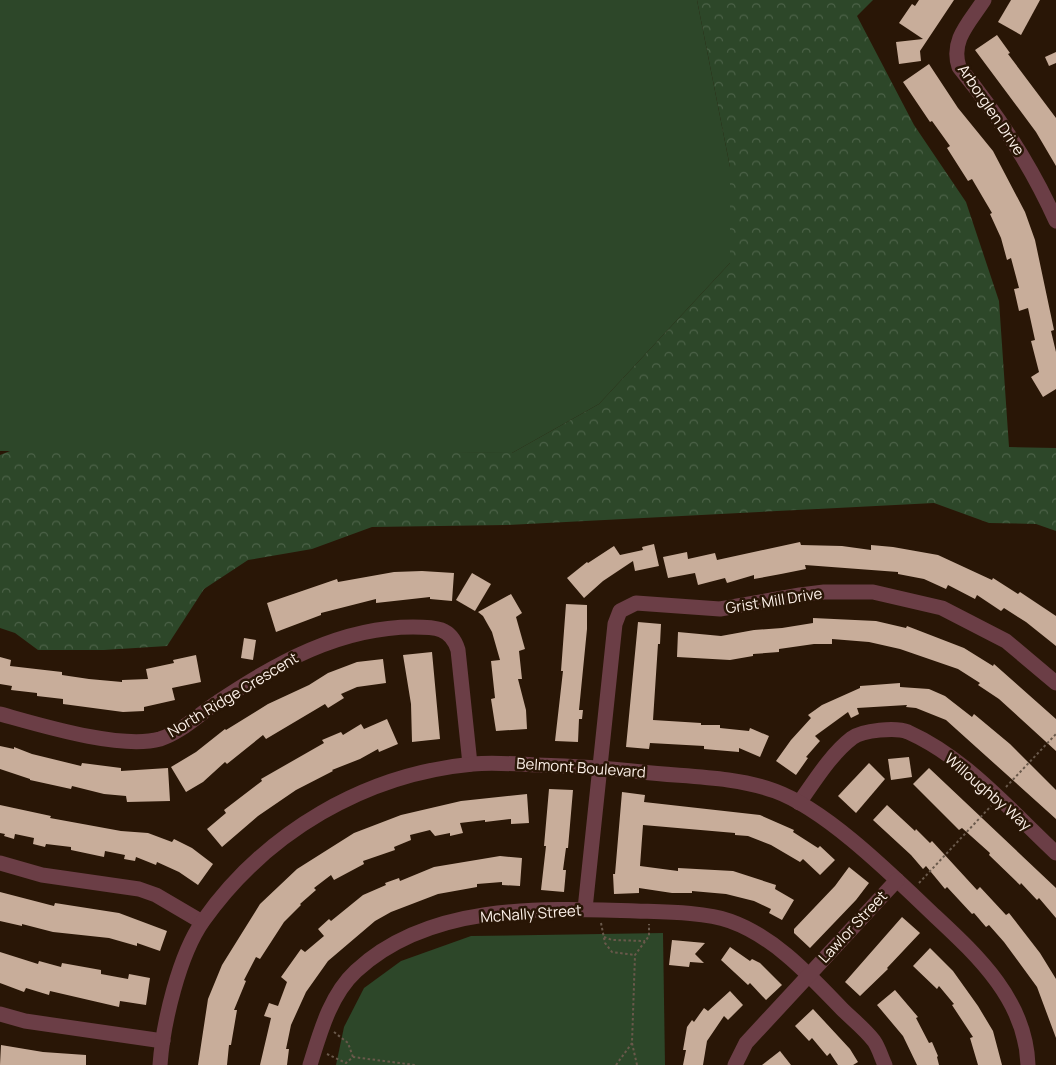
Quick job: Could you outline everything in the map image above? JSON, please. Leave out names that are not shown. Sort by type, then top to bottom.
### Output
[{"type":"street","name":"Arborglen Drive","points":[[984,0],[961,32],[957,42],[956,58],[959,67],[1007,130],[1041,188],[1056,221]]},
{"type":"street","name":"Grist Mill Drive","points":[[592,910],[600,768],[615,624],[620,611],[636,603],[720,609],[800,595],[873,592],[942,608],[1006,640],[1056,683]]},
{"type":"street","name":"North Ridge Crescent","points":[[0,714],[76,733],[126,740],[153,740],[174,733],[224,697],[307,650],[347,636],[380,628],[437,627],[453,637],[458,650],[470,764]]},
{"type":"street","name":"Willoughby Way","points":[[799,803],[837,754],[853,737],[878,730],[906,731],[951,756],[1056,853]]},
{"type":"street","name":"Belmont Boulevard","points":[[160,1065],[163,1041],[179,970],[202,922],[248,868],[306,821],[343,800],[384,784],[470,764],[600,768],[745,783],[776,791],[799,803],[832,825],[897,880],[982,959],[1014,1007],[1028,1054],[1028,1065]]},
{"type":"street","points":[[0,863],[42,874],[139,889],[156,895],[202,922]]},
{"type":"street","name":"Lawlor Street","points":[[735,1065],[746,1044],[897,880]]},
{"type":"street","name":"McNally Street","points":[[310,1065],[326,1014],[354,972],[383,949],[416,933],[455,921],[506,912],[592,910],[678,913],[729,920],[761,936],[809,974]]},
{"type":"street","name":"Lawlor Street","points":[[809,974],[875,1042],[885,1065]]},
{"type":"street","points":[[0,1014],[25,1021],[163,1041]]},
{"type":"path","points":[[910,892],[1056,734]]},
{"type":"path","points":[[592,910],[612,952],[635,955]]},
{"type":"path","points":[[637,1065],[632,1043],[635,955],[649,936],[650,912]]},
{"type":"path","points":[[604,937],[612,940],[645,941]]},
{"type":"path","points":[[322,1023],[348,1043],[353,1057]]},
{"type":"path","points":[[616,1065],[632,1043]]},
{"type":"path","points":[[314,1049],[344,1064],[353,1057],[415,1065]]},
{"type":"green space","points":[[0,0],[697,0],[730,167],[730,263],[599,404],[512,453],[0,451]]},
{"type":"green space","points":[[697,0],[873,0],[857,16],[914,125],[966,202],[999,301],[1009,447],[1056,448],[1056,531],[1036,524],[989,523],[934,503],[507,525],[372,527],[312,549],[248,560],[204,589],[167,646],[104,650],[38,650],[15,633],[0,628],[0,455],[15,449],[228,448],[512,453],[599,404],[730,263],[730,167]]},
{"type":"green space","points":[[663,933],[665,1065],[336,1065],[344,1027],[364,988],[401,961],[471,936]]},
{"type":"building","points":[[919,0],[954,0],[920,51],[921,61],[899,64],[896,42],[923,39],[899,23],[912,4],[915,6]]},
{"type":"building","points":[[1011,0],[1040,0],[1021,35],[998,22]]},
{"type":"building","points":[[997,35],[1010,53],[1008,54],[1056,118],[1056,166],[1036,132],[975,50]]},
{"type":"building","points":[[1056,52],[1056,63],[1049,66],[1045,57]]},
{"type":"building","points":[[929,64],[958,108],[993,151],[1025,212],[1035,240],[1054,330],[1051,331],[1056,352],[1056,389],[1043,397],[1031,377],[1039,372],[1031,341],[1035,340],[1028,308],[1019,311],[1014,289],[1019,288],[1011,258],[1007,260],[1001,238],[990,214],[992,213],[972,179],[968,181],[947,148],[950,146],[932,121],[930,122],[903,82]]},
{"type":"building","points":[[800,542],[801,545],[842,546],[871,550],[871,545],[893,547],[938,555],[992,580],[993,578],[1018,594],[1020,592],[1056,616],[1056,646],[1026,622],[1004,608],[1001,611],[977,595],[975,599],[948,585],[946,589],[924,579],[898,574],[898,572],[805,565],[806,569],[781,574],[754,579],[754,575],[727,583],[725,578],[698,585],[695,573],[668,578],[663,557],[687,552],[688,559],[715,553],[717,560]]},
{"type":"building","points":[[654,544],[659,566],[635,571],[633,561],[603,581],[584,598],[567,578],[587,562],[614,546],[620,555],[643,550],[642,547]]},
{"type":"building","points":[[394,572],[454,573],[452,601],[430,599],[430,597],[376,603],[376,599],[321,613],[321,615],[276,632],[267,603],[337,579],[338,582]]},
{"type":"building","points":[[472,573],[491,584],[475,611],[456,600]]},
{"type":"building","points":[[511,594],[522,613],[516,617],[525,649],[519,651],[522,679],[518,679],[526,710],[527,729],[496,731],[491,699],[495,698],[491,661],[500,660],[492,632],[483,616],[478,612]]},
{"type":"building","points":[[566,604],[587,605],[587,629],[579,710],[583,710],[582,719],[579,719],[578,742],[555,741],[563,671],[561,671]]},
{"type":"building","points":[[813,618],[876,621],[906,628],[907,626],[964,648],[993,666],[994,664],[1056,719],[1056,751],[999,699],[978,685],[980,683],[958,669],[900,649],[869,642],[832,639],[832,644],[814,644],[779,649],[779,652],[753,654],[753,656],[730,660],[677,657],[678,632],[721,636],[813,623]]},
{"type":"building","points":[[638,622],[661,624],[653,720],[720,725],[720,728],[749,731],[750,728],[769,736],[760,757],[739,748],[739,752],[704,749],[704,746],[650,743],[649,749],[626,747]]},
{"type":"building","points":[[244,638],[256,640],[253,660],[241,658]]},
{"type":"building","points":[[432,652],[440,739],[412,742],[411,704],[403,655]]},
{"type":"building","points":[[196,655],[201,682],[172,688],[175,700],[144,707],[144,711],[123,712],[63,704],[63,699],[11,690],[12,686],[0,684],[0,657],[11,660],[10,666],[62,672],[62,675],[89,679],[122,682],[122,680],[148,679],[146,669],[174,663],[173,660]]},
{"type":"building","points":[[383,659],[386,683],[357,687],[341,694],[344,698],[328,708],[325,704],[266,739],[263,735],[227,764],[225,762],[203,782],[186,792],[171,767],[196,752],[225,729],[328,673],[357,662]]},
{"type":"building","points":[[900,683],[900,687],[929,689],[945,696],[972,717],[974,714],[1010,744],[1056,790],[1056,819],[946,720],[916,708],[906,707],[907,705],[857,708],[859,714],[851,718],[848,712],[815,736],[820,741],[806,757],[808,758],[796,775],[776,761],[791,740],[811,718],[808,715],[822,705],[860,688],[860,686]]},
{"type":"building","points":[[387,719],[398,744],[379,752],[378,749],[360,759],[332,770],[296,790],[258,816],[222,847],[207,829],[226,813],[224,810],[262,781],[261,779],[324,743],[322,740],[341,732],[343,735],[361,724],[364,729]]},
{"type":"building","points":[[0,746],[14,749],[14,747],[32,754],[81,766],[82,763],[121,768],[121,771],[168,768],[170,801],[127,802],[126,796],[104,794],[72,786],[71,789],[30,780],[0,769]]},
{"type":"building","points":[[909,757],[912,777],[891,780],[888,759]]},
{"type":"building","points":[[869,763],[885,779],[856,813],[838,796]]},
{"type":"building","points":[[929,768],[1056,888],[1056,918],[1039,898],[1037,900],[1021,883],[1020,885],[989,855],[990,853],[962,828],[959,830],[913,784]]},
{"type":"building","points":[[549,789],[573,790],[568,848],[566,848],[563,870],[566,870],[564,892],[541,890],[546,846],[544,846]]},
{"type":"building","points":[[622,792],[645,795],[644,802],[760,815],[794,830],[793,832],[818,848],[820,846],[835,860],[820,875],[803,859],[800,862],[771,845],[748,836],[735,835],[735,833],[643,825],[640,866],[678,871],[678,868],[733,871],[776,885],[775,889],[794,900],[782,920],[769,913],[771,909],[754,901],[726,894],[692,891],[692,893],[672,893],[639,888],[639,893],[614,894],[613,874],[615,874]]},
{"type":"building","points":[[527,794],[529,823],[511,824],[511,819],[485,822],[485,820],[460,823],[463,833],[450,836],[450,833],[435,836],[430,830],[410,835],[411,840],[394,847],[395,850],[363,861],[364,864],[334,880],[331,875],[314,888],[316,890],[284,922],[260,959],[256,957],[244,980],[246,981],[234,1010],[237,1010],[231,1045],[229,1045],[227,1065],[198,1065],[208,999],[222,965],[260,904],[297,869],[354,833],[401,815],[461,801]]},
{"type":"building","points":[[0,805],[51,816],[50,818],[121,831],[148,833],[172,842],[174,839],[192,848],[213,864],[198,885],[179,872],[157,862],[156,865],[136,857],[135,861],[124,859],[125,855],[105,851],[104,857],[71,850],[71,847],[46,844],[45,847],[33,844],[34,838],[15,834],[14,839],[0,833]]},
{"type":"building","points":[[887,805],[930,843],[932,841],[977,890],[980,887],[1006,915],[1009,913],[1040,953],[1056,979],[1056,1038],[1037,987],[1004,942],[989,925],[986,927],[974,913],[972,914],[947,887],[945,889],[926,866],[923,869],[911,855],[873,820]]},
{"type":"building","points":[[500,856],[522,858],[520,886],[502,885],[502,882],[477,884],[477,887],[438,894],[391,912],[375,921],[328,961],[306,992],[291,1025],[286,1049],[289,1049],[287,1065],[260,1065],[271,1018],[264,1016],[269,1003],[278,1006],[287,982],[281,977],[301,949],[305,952],[324,936],[318,929],[329,919],[331,921],[363,895],[386,885],[385,883],[399,878],[400,881],[434,867]]},
{"type":"building","points":[[849,867],[869,883],[856,900],[810,948],[794,933],[794,929],[835,886]]},
{"type":"building","points":[[0,892],[54,906],[55,903],[119,913],[167,931],[160,951],[137,943],[137,946],[109,938],[53,932],[22,924],[22,926],[0,921]]},
{"type":"building","points":[[902,917],[920,933],[888,969],[860,996],[845,982]]},
{"type":"building","points":[[672,940],[705,943],[695,954],[704,963],[690,962],[689,967],[669,965]]},
{"type":"building","points":[[730,947],[750,961],[752,959],[760,963],[782,985],[766,1000],[750,983],[748,985],[721,960]]},
{"type":"building","points":[[930,948],[953,971],[978,1006],[993,1031],[1002,1065],[978,1065],[970,1038],[973,1037],[952,1005],[954,1004],[939,986],[937,989],[913,966]]},
{"type":"building","points":[[0,952],[38,964],[39,961],[61,967],[62,963],[101,970],[101,974],[128,979],[129,974],[150,978],[146,1005],[120,1001],[119,1007],[50,991],[49,995],[26,988],[24,992],[0,983]]},
{"type":"building","points":[[895,990],[918,1017],[916,1018],[929,1043],[932,1042],[938,1056],[939,1065],[917,1065],[903,1036],[877,1005]]},
{"type":"building","points":[[730,991],[743,1005],[728,1020],[724,1016],[707,1041],[703,1065],[683,1065],[686,1050],[683,1050],[687,1027],[692,1020],[694,1022],[704,1008],[708,1011]]},
{"type":"building","points":[[813,1009],[850,1049],[858,1062],[853,1065],[838,1065],[830,1053],[827,1056],[812,1038],[809,1041],[795,1026]]},
{"type":"building","points":[[1,1045],[43,1052],[86,1055],[86,1065],[0,1065]]},
{"type":"building","points":[[780,1051],[791,1065],[762,1065]]}]
